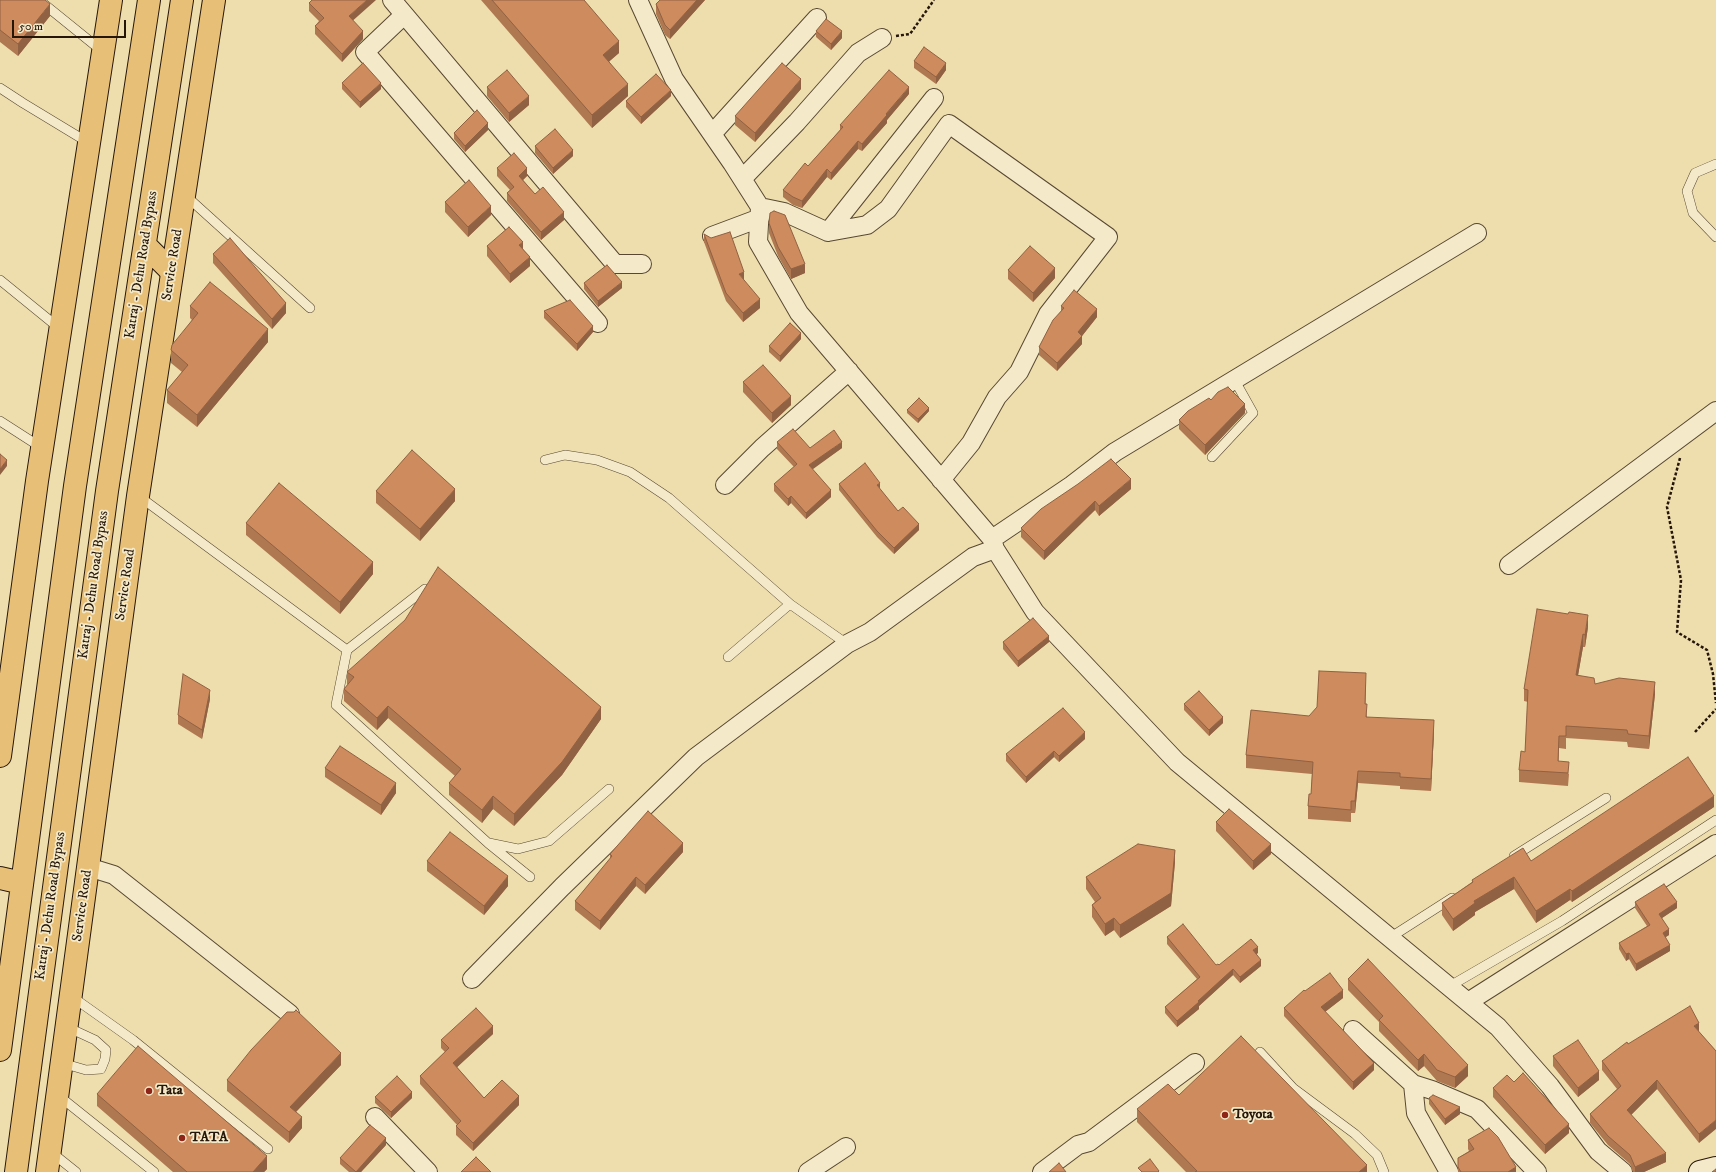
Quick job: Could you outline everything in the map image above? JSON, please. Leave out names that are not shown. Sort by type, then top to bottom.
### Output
[{"type":"main road","points":[[0,756],[42,448],[111,0]]},
{"type":"main road","points":[[0,1050],[75,486],[149,0]]},
{"type":"main road","name":"Katraj - Dehu Road Bypass","points":[[16,1172],[107,491],[182,0]]},
{"type":"main road","name":"Service Road","points":[[49,1162],[138,496],[214,0]]},
{"type":"main road","points":[[144,245],[172,272]]},
{"type":"main road","points":[[0,878],[22,883]]},
{"type":"street","points":[[392,0],[615,264],[642,264]]},
{"type":"street","points":[[638,0],[674,79],[743,178],[760,213],[758,242],[800,313],[993,544],[1035,612],[1177,762],[1391,937],[1498,1027],[1550,1086],[1598,1151],[1623,1172]]},
{"type":"street","points":[[404,16],[365,52],[598,323]]},
{"type":"street","points":[[712,134],[817,18]]},
{"type":"street","points":[[743,178],[797,122],[858,53],[882,38]]},
{"type":"street","points":[[828,232],[934,98]]},
{"type":"street","points":[[712,236],[760,213],[784,212],[828,232],[867,225],[888,209],[949,124],[1108,237],[1048,314],[1019,372],[997,397],[971,443],[941,480]]},
{"type":"street","points":[[472,979],[562,887],[696,757],[847,644],[870,632],[993,544],[1115,452],[1477,233]]},
{"type":"street","points":[[726,486],[762,448],[849,371]]},
{"type":"street","points":[[1509,565],[1716,411]]},
{"type":"street","points":[[1468,1002],[1716,844]]},
{"type":"street","points":[[88,867],[114,875],[290,1014]]},
{"type":"street","points":[[1353,1030],[1413,1084],[1432,1090],[1477,1109],[1537,1172]]},
{"type":"street","points":[[1042,1172],[1078,1145],[1089,1142],[1195,1063]]},
{"type":"street","points":[[1413,1084],[1416,1113],[1449,1172]]},
{"type":"street","points":[[375,1117],[428,1172]]},
{"type":"street","points":[[808,1172],[846,1147]]},
{"type":"street","points":[[1700,1172],[1716,1168]]},
{"type":"lane","points":[[39,0],[103,52]]},
{"type":"lane","points":[[0,88],[89,142]]},
{"type":"lane","points":[[1716,164],[1695,173],[1687,192],[1693,213],[1716,237]]},
{"type":"lane","points":[[184,194],[310,308]]},
{"type":"lane","points":[[0,280],[60,328]]},
{"type":"lane","points":[[1212,457],[1253,413],[1234,379]]},
{"type":"lane","points":[[0,421],[42,448]]},
{"type":"lane","points":[[546,460],[565,455],[597,460],[630,472],[669,498],[790,604],[847,644]]},
{"type":"lane","points":[[138,496],[347,650]]},
{"type":"lane","points":[[425,589],[347,650],[336,705],[488,843],[530,877]]},
{"type":"lane","points":[[728,657],[790,604]]},
{"type":"lane","points":[[488,843],[518,848],[549,841],[609,789]]},
{"type":"lane","points":[[1504,863],[1606,798]]},
{"type":"lane","points":[[1450,986],[1562,921],[1716,820]]},
{"type":"lane","points":[[1391,937],[1459,893]]},
{"type":"lane","points":[[71,996],[133,1040],[268,1149]]},
{"type":"lane","points":[[62,1063],[86,1070],[102,1069],[106,1059],[106,1050],[95,1040],[67,1028]]},
{"type":"lane","points":[[1260,1052],[1293,1088],[1355,1134],[1377,1155],[1384,1172]]},
{"type":"lane","points":[[58,1096],[154,1172]]},
{"type":"lane","points":[[49,1162],[76,1172]]},
{"type":"path","points":[[882,38],[910,34],[934,0]]},
{"type":"path","points":[[1687,432],[1666,507],[1681,580],[1677,632],[1706,650],[1713,674],[1716,703]]},
{"type":"path","points":[[1695,732],[1716,708]]},
{"type":"building","points":[[0,0],[45,0],[50,4],[18,44],[0,30]]},
{"type":"building","points":[[312,0],[367,0],[349,16],[363,31],[342,54],[315,26],[324,18],[309,3]]},
{"type":"building","points":[[492,0],[584,0],[619,41],[603,55],[628,84],[592,115]]},
{"type":"building","points":[[660,0],[697,0],[670,30],[665,25],[656,4]]},
{"type":"building","points":[[826,19],[842,31],[831,44],[816,31]]},
{"type":"building","points":[[924,47],[946,63],[936,77],[914,61]]},
{"type":"building","points":[[363,63],[381,83],[360,102],[342,83]]},
{"type":"building","points":[[782,63],[801,79],[755,133],[735,116]]},
{"type":"building","points":[[507,70],[529,96],[509,113],[487,87]]},
{"type":"building","points":[[889,70],[909,87],[862,144],[858,141],[831,173],[827,169],[802,201],[783,190],[805,163],[808,166],[843,127],[840,125]]},
{"type":"building","points":[[656,74],[671,90],[641,117],[626,101]]},
{"type":"building","points":[[477,110],[488,123],[465,146],[454,133]]},
{"type":"building","points":[[555,129],[573,150],[553,168],[535,146]]},
{"type":"building","points":[[514,153],[527,168],[519,176],[535,194],[543,187],[564,212],[541,232],[507,193],[514,187],[497,168]]},
{"type":"building","points":[[469,180],[491,206],[468,227],[445,202]]},
{"type":"building","points":[[774,211],[785,215],[805,264],[791,269],[778,247],[769,223],[770,213]]},
{"type":"building","points":[[509,227],[523,242],[519,245],[530,257],[510,274],[487,246]]},
{"type":"building","points":[[730,232],[744,272],[739,274],[760,299],[743,313],[726,293],[704,234],[711,238]]},
{"type":"building","points":[[230,238],[286,303],[272,319],[213,254]]},
{"type":"building","points":[[1030,246],[1055,268],[1033,293],[1008,270]]},
{"type":"building","points":[[607,265],[622,282],[598,301],[584,283]]},
{"type":"building","points":[[210,282],[268,329],[197,415],[167,390],[188,365],[171,350],[172,345],[198,313],[190,306]]},
{"type":"building","points":[[1074,290],[1097,309],[1078,332],[1082,336],[1057,363],[1039,347],[1053,320],[1064,308],[1061,306]]},
{"type":"building","points":[[570,300],[593,326],[577,344],[544,311]]},
{"type":"building","points":[[790,323],[801,333],[780,356],[769,346]]},
{"type":"building","points":[[763,365],[791,396],[772,413],[743,382]]},
{"type":"building","points":[[1228,387],[1245,404],[1205,445],[1179,420],[1188,411],[1209,398],[1211,400],[1218,392]]},
{"type":"building","points":[[919,398],[929,408],[918,419],[907,410]]},
{"type":"building","points":[[793,429],[810,448],[834,430],[842,442],[809,465],[831,490],[806,513],[791,496],[788,499],[774,484],[797,464],[777,442]]},
{"type":"building","points":[[412,450],[455,489],[420,529],[376,491]]},
{"type":"building","points":[[0,454],[7,460],[0,469]]},
{"type":"building","points":[[1111,459],[1131,479],[1099,506],[1095,501],[1044,551],[1021,528],[1041,509]]},
{"type":"building","points":[[865,463],[880,483],[877,485],[898,511],[903,507],[919,524],[894,548],[877,531],[839,484]]},
{"type":"building","points":[[279,483],[373,562],[340,602],[246,523]]},
{"type":"building","points":[[438,567],[601,707],[562,762],[514,814],[493,796],[482,810],[449,783],[461,769],[388,706],[377,718],[344,689],[354,677],[347,672],[405,620]]},
{"type":"building","points":[[1537,609],[1568,614],[1569,612],[1588,615],[1576,675],[1594,678],[1595,684],[1619,678],[1655,682],[1649,736],[1628,734],[1627,730],[1566,726],[1566,736],[1559,736],[1558,761],[1569,762],[1568,773],[1519,770],[1521,751],[1525,752],[1528,690],[1524,689]]},
{"type":"building","points":[[1033,618],[1049,636],[1018,661],[1003,642]]},
{"type":"building","points":[[1319,671],[1366,673],[1366,717],[1434,720],[1431,779],[1400,777],[1400,773],[1358,771],[1355,801],[1351,801],[1351,810],[1308,806],[1309,794],[1311,794],[1313,762],[1246,755],[1251,710],[1309,716],[1317,707]]},
{"type":"building","points":[[183,674],[210,690],[202,730],[178,715]]},
{"type":"building","points":[[1199,691],[1223,717],[1209,730],[1184,704]]},
{"type":"building","points":[[1063,708],[1085,732],[1059,756],[1054,751],[1026,777],[1006,754]]},
{"type":"building","points":[[340,746],[396,783],[381,805],[325,768]]},
{"type":"building","points":[[1688,757],[1714,796],[1572,891],[1570,889],[1536,911],[1514,877],[1474,901],[1475,903],[1453,919],[1442,903],[1473,882],[1472,880],[1523,848],[1531,861]]},
{"type":"building","points":[[1229,809],[1271,844],[1253,861],[1216,822]]},
{"type":"building","points":[[648,811],[683,843],[645,885],[636,877],[600,921],[575,901],[612,856],[610,854]]},
{"type":"building","points":[[450,832],[508,876],[484,906],[427,861]]},
{"type":"building","points":[[1138,844],[1175,850],[1171,893],[1120,925],[1114,918],[1105,924],[1092,905],[1101,898],[1086,877]]},
{"type":"building","points":[[1664,884],[1677,902],[1659,914],[1669,929],[1663,933],[1670,945],[1636,964],[1629,953],[1626,954],[1619,943],[1650,925],[1635,902]]},
{"type":"building","points":[[1183,924],[1216,965],[1219,965],[1251,939],[1258,947],[1253,950],[1261,960],[1240,977],[1233,969],[1177,1021],[1165,1007],[1200,977],[1167,937]]},
{"type":"building","points":[[1368,959],[1468,1065],[1455,1077],[1437,1070],[1424,1054],[1418,1060],[1379,1020],[1383,1016],[1348,979]]},
{"type":"building","points":[[1330,973],[1343,990],[1321,1007],[1374,1063],[1353,1082],[1284,1008],[1304,990],[1305,991]]},
{"type":"building","points":[[1690,1006],[1699,1023],[1694,1026],[1716,1051],[1716,1120],[1699,1134],[1657,1080],[1627,1110],[1666,1153],[1635,1167],[1630,1155],[1608,1136],[1590,1114],[1621,1086],[1602,1061],[1627,1042],[1628,1044]]},
{"type":"building","points":[[476,1008],[493,1026],[453,1063],[484,1098],[502,1080],[519,1096],[473,1143],[456,1126],[461,1121],[420,1076],[449,1048],[441,1040]]},
{"type":"building","points":[[296,1010],[341,1053],[290,1107],[302,1117],[289,1132],[227,1080],[251,1050],[287,1012],[294,1012]]},
{"type":"building","name":"Toyota","points":[[1241,1036],[1367,1165],[1359,1172],[1195,1172],[1197,1171],[1137,1109],[1168,1084],[1179,1095]]},
{"type":"building","points":[[1578,1040],[1599,1071],[1578,1088],[1553,1056]]},
{"type":"building","name":"TATA","points":[[138,1046],[267,1156],[253,1172],[187,1172],[97,1094]]},
{"type":"building","points":[[1523,1073],[1569,1124],[1545,1145],[1493,1088],[1507,1075],[1514,1082]]},
{"type":"building","points":[[397,1076],[412,1092],[391,1112],[375,1097]]},
{"type":"building","points":[[1433,1095],[1460,1107],[1445,1119],[1429,1098]]},
{"type":"building","points":[[370,1125],[386,1138],[356,1172],[340,1158]]},
{"type":"building","points":[[1489,1128],[1498,1137],[1516,1167],[1508,1172],[1461,1172],[1458,1167],[1458,1158],[1474,1149],[1468,1140]]},
{"type":"building","points":[[476,1157],[491,1172],[461,1172]]},
{"type":"building","points":[[1150,1159],[1159,1171],[1142,1172],[1138,1168]]},
{"type":"building","points":[[1059,1163],[1066,1172],[1049,1172]]},
{"type":"place","name":"Tata","points":[[149,1091]]},
{"type":"place","name":"Toyota","points":[[1225,1115]]},
{"type":"place","name":"TATA","points":[[182,1138]]}]
